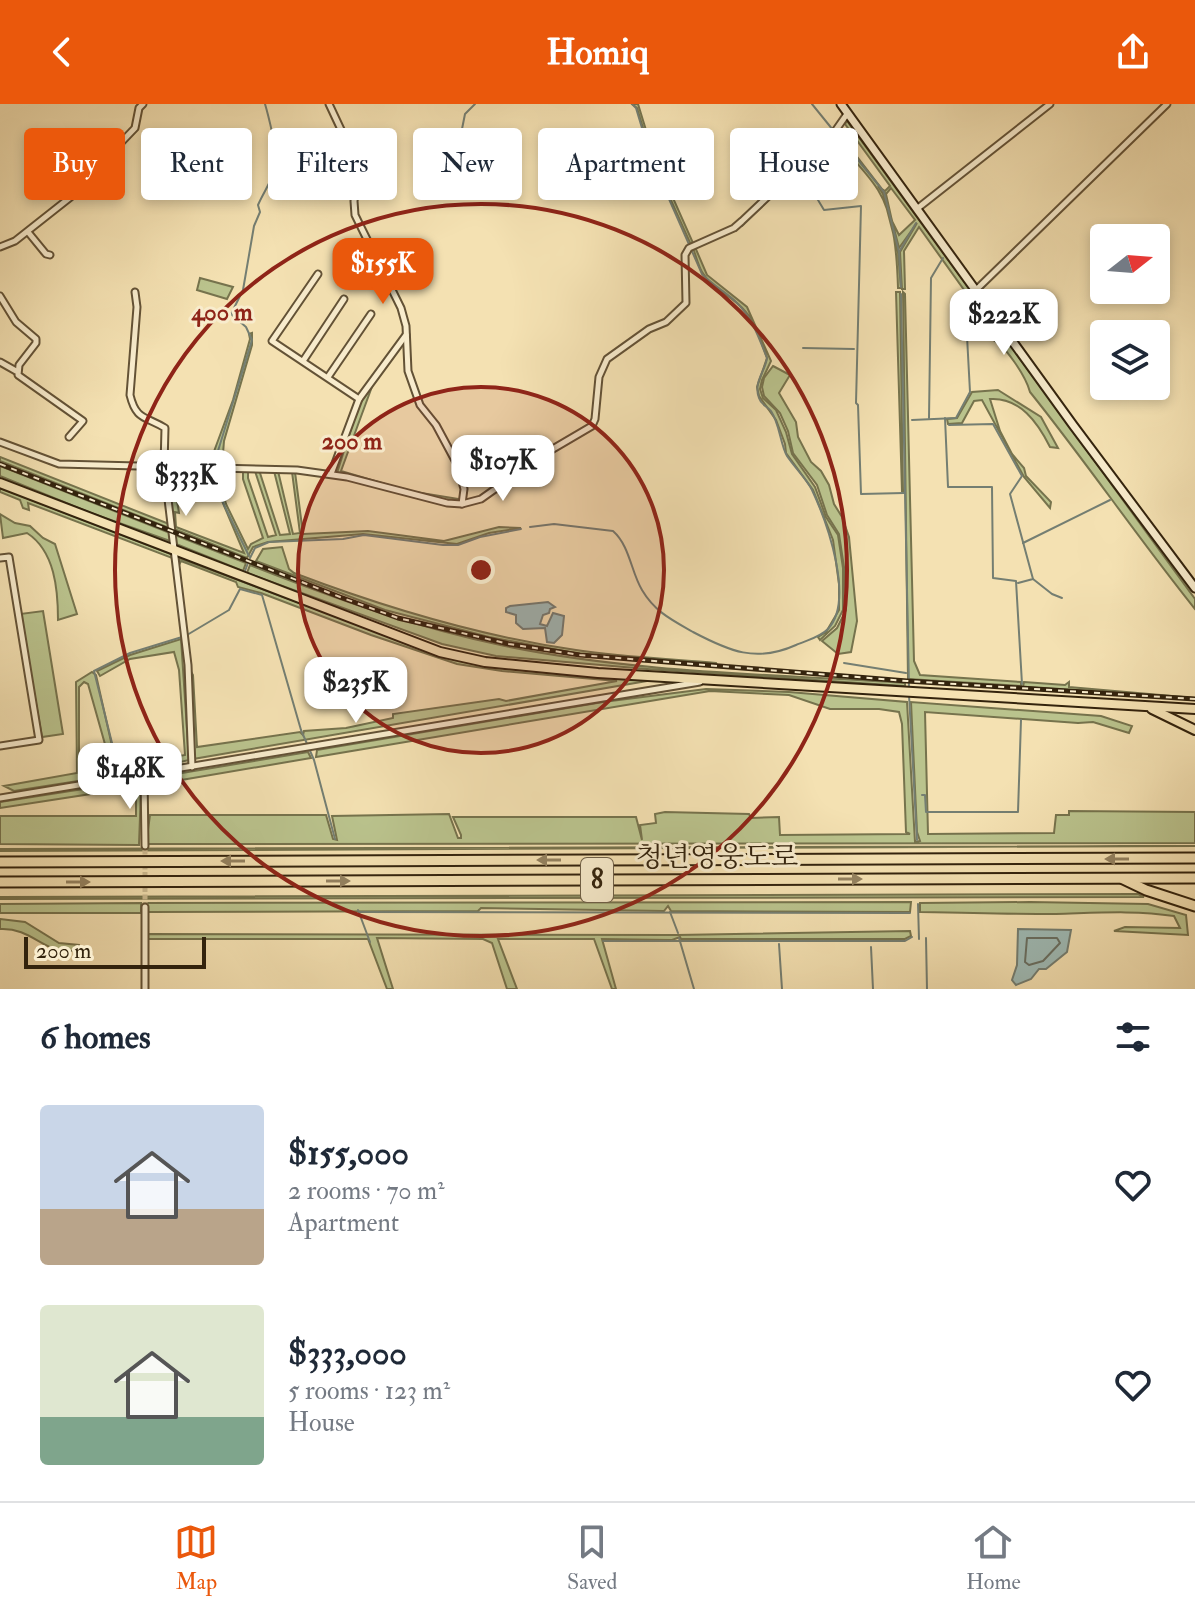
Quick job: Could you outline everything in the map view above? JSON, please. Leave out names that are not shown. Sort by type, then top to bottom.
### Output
[{"type":"highway","name":"청년영웅도로","points":[[0,862],[1195,858]]},
{"type":"highway","points":[[1120,878],[1195,906]]},
{"type":"highway","name":"청년영웅도로","points":[[0,882],[1195,878]]},
{"type":"main road","points":[[841,104],[1195,588]]},
{"type":"main road","points":[[0,483],[440,652],[463,658],[598,673],[1195,709]]},
{"type":"main road","points":[[1144,705],[1195,730]]},
{"type":"street","points":[[0,247],[28,232],[63,202],[93,189],[111,153],[135,128],[143,104]]},
{"type":"street","points":[[329,104],[360,170],[354,201],[355,215],[401,308],[408,371],[420,405],[436,425],[458,466],[464,489],[462,504]]},
{"type":"street","points":[[918,208],[1050,104]]},
{"type":"street","points":[[976,290],[1167,104]]},
{"type":"street","points":[[0,442],[59,464],[280,468],[331,474],[429,499],[462,504],[481,499],[535,460],[592,426],[599,377],[607,359],[649,329],[673,317],[686,303],[685,255],[692,246],[734,228],[831,137],[848,113]]},
{"type":"street","points":[[28,232],[50,255]]},
{"type":"street","points":[[318,274],[272,341],[359,399]]},
{"type":"street","points":[[135,292],[137,307],[130,395],[139,416],[165,428],[164,466],[188,665],[192,767]]},
{"type":"street","points":[[0,296],[2,308],[36,339],[16,371]]},
{"type":"street","points":[[303,361],[344,299]]},
{"type":"street","points":[[328,377],[371,314]]},
{"type":"street","points":[[331,474],[359,399],[406,335]]},
{"type":"street","points":[[0,362],[83,421],[69,437]]},
{"type":"street","points":[[0,558],[9,557],[39,740],[0,746]]},
{"type":"street","points":[[0,798],[717,679]]},
{"type":"street","points":[[144,775],[145,846]]},
{"type":"street","points":[[145,907],[145,989]]},
{"type":"green space","points":[[632,104],[638,104],[645,128],[643,128],[637,108]]},
{"type":"green space","points":[[858,136],[1195,599],[1195,609],[1030,392],[1008,354],[991,339],[987,322],[919,227],[904,251],[905,289],[902,289],[900,252],[917,223],[899,248],[892,222],[899,235],[915,220],[891,188],[886,194],[891,217],[885,193],[878,186],[887,209],[873,183],[858,165],[858,158],[882,189],[885,191],[890,186],[858,142]]},
{"type":"green space","points":[[671,200],[674,200],[693,243],[691,245]]},
{"type":"green space","points":[[893,234],[898,252],[901,288],[898,288]]},
{"type":"green space","points":[[695,247],[707,275],[747,307],[771,361],[760,389],[763,398],[776,410],[792,454],[815,487],[826,517],[838,535],[843,568],[843,610],[835,626],[820,640],[818,637],[826,632],[839,610],[833,540],[813,490],[786,453],[776,420],[759,396],[757,387],[767,358],[755,327],[740,306],[706,278],[698,263]]},
{"type":"green space","points":[[200,278],[233,287],[227,299],[197,290]]},
{"type":"green space","points":[[896,292],[900,292],[903,491],[902,491]]},
{"type":"green space","points":[[903,292],[914,661],[920,675],[1021,682],[1021,686],[908,679]]},
{"type":"green space","points":[[252,333],[252,345],[224,441],[222,466],[209,465],[233,400],[249,334]]},
{"type":"green space","points":[[773,366],[790,375],[779,393],[796,422],[798,437],[811,462],[829,485],[849,537],[857,621],[851,652],[838,654],[822,641],[837,628],[846,610],[839,534],[827,515],[817,485],[793,453],[780,413],[764,396],[764,378]]},
{"type":"green space","points":[[377,373],[341,471],[409,491],[459,499],[459,502],[447,502],[337,473],[358,407]]},
{"type":"green space","points":[[998,390],[1041,417],[1058,448],[1050,447],[1034,421],[1019,407],[1010,402],[990,399],[1000,431],[1012,454],[1024,468],[1026,476],[1051,502],[1050,508],[1024,477],[982,400],[974,401],[962,423],[948,424],[947,419],[957,418],[972,392]]},
{"type":"green space","points":[[0,457],[169,524],[169,528],[0,461]]},
{"type":"green space","points":[[0,466],[170,533],[170,541],[0,476]]},
{"type":"green space","points":[[172,469],[179,513],[175,512],[176,527],[244,553],[217,489],[212,469],[217,470],[226,504],[248,549],[263,538],[243,479],[243,470],[248,471],[268,537],[276,535],[255,471],[259,470],[280,535],[290,534],[274,471],[278,471],[293,534],[300,533],[292,472],[295,472],[303,534],[368,531],[444,541],[499,527],[521,528],[489,533],[457,544],[363,534],[268,542],[253,547],[247,558],[174,529],[167,471]]},
{"type":"green space","points":[[0,488],[171,554],[172,558],[28,503],[29,510],[23,508],[20,500],[0,492]]},
{"type":"green space","points":[[0,514],[15,523],[30,526],[55,544],[77,614],[58,620],[56,584],[44,550],[27,533],[3,538]]},
{"type":"green space","points":[[175,535],[246,563],[243,571],[176,544]]},
{"type":"green space","points":[[282,547],[289,569],[294,573],[433,619],[504,637],[576,650],[717,665],[580,654],[489,637],[385,610],[256,561],[263,549]]},
{"type":"green space","points":[[179,558],[436,654],[647,681],[193,759],[190,670],[193,675],[197,747],[300,732],[303,735],[304,731],[346,728],[393,718],[393,714],[499,699],[506,701],[617,681],[457,664],[238,587],[236,582],[181,561],[179,565]]},
{"type":"green space","points":[[250,565],[376,611],[505,646],[654,667],[905,683],[905,686],[496,656],[442,644],[247,573]]},
{"type":"green space","points":[[43,611],[63,734],[42,737],[20,614]]},
{"type":"green space","points":[[181,639],[189,760],[142,771],[14,791],[4,786],[77,773],[76,682],[92,672],[96,675],[117,768],[185,755],[179,670],[174,652],[130,659],[100,676],[97,671],[130,655]],"holes":[[[84,682],[88,684],[110,762],[97,768],[97,772],[79,768],[79,687]]]},
{"type":"green space","points":[[1024,682],[1065,685],[1069,682],[1069,687],[1195,698],[1023,687]]},
{"type":"green space","points":[[706,689],[907,702],[915,842],[920,841],[917,832],[911,702],[1101,716],[1132,726],[1129,733],[1093,722],[925,712],[928,834],[1054,833],[1056,815],[1069,815],[1069,811],[1195,812],[1195,843],[146,844],[150,815],[326,815],[333,839],[337,840],[332,816],[449,814],[458,838],[461,835],[453,817],[636,817],[642,840],[640,825],[656,823],[655,814],[665,812],[779,817],[780,835],[910,834],[906,832],[899,712],[830,709],[789,695],[710,691],[316,757],[317,750],[603,702]]},
{"type":"green space","points":[[308,752],[311,758],[146,786],[146,779]]},
{"type":"green space","points":[[141,780],[141,786],[128,789],[124,786],[123,789],[0,808],[0,802]]},
{"type":"green space","points":[[141,788],[139,845],[0,844],[0,816],[136,816],[136,789]]},
{"type":"green space","points":[[1195,846],[0,851],[0,849]]},
{"type":"green space","points":[[1138,894],[1144,897],[0,899],[0,897]]},
{"type":"green space","points":[[911,902],[910,912],[671,911],[668,906],[664,911],[481,908],[478,911],[147,912],[147,903]]},
{"type":"green space","points":[[141,903],[141,913],[0,913],[0,904]]},
{"type":"green space","points":[[920,903],[1148,904],[1186,915],[1188,935],[1114,931],[1125,927],[1180,928],[1174,916],[1159,914],[920,912]]},
{"type":"green space","points":[[0,919],[25,922],[59,943],[79,945],[80,949],[58,950],[23,933],[0,929]]},
{"type":"green space","points":[[910,931],[911,936],[905,939],[602,939],[616,989],[612,989],[594,939],[498,939],[517,989],[507,989],[492,943],[483,939],[377,938],[393,989],[387,989],[368,939],[147,939],[147,934],[677,935]]},
{"type":"water","points":[[548,602],[555,607],[543,615],[540,624],[547,626],[553,613],[564,616],[562,635],[554,643],[547,642],[545,628],[523,629],[516,623],[516,615],[506,612],[510,606]]},
{"type":"water","points":[[1018,929],[1071,930],[1067,952],[1046,969],[1039,969],[1031,979],[1016,985],[1012,980],[1017,965]]},
{"type":"waterway","points":[[214,464],[252,340],[246,327],[231,314],[243,290],[254,226],[260,212],[258,205],[277,162],[265,104]]},
{"type":"waterway","points":[[462,128],[465,114],[475,104]]},
{"type":"waterway","points":[[530,527],[554,524],[613,531],[623,544],[638,583],[652,604],[664,615],[706,639],[731,649],[755,654],[782,650],[821,635],[836,616],[839,581],[825,521],[810,486],[787,456],[774,416],[759,398],[758,382],[767,358],[742,308],[702,274],[651,158],[636,108],[632,104]]},
{"type":"waterway","points":[[812,104],[831,128]]},
{"type":"waterway","points":[[858,160],[884,192],[899,252]]},
{"type":"waterway","points":[[742,226],[796,173],[809,185],[824,210],[861,206],[856,403],[861,494],[904,493]]},
{"type":"waterway","points":[[901,287],[899,252],[916,223]]},
{"type":"waterway","points":[[929,418],[931,278],[943,258]]},
{"type":"waterway","points":[[901,294],[909,688]]},
{"type":"waterway","points":[[912,420],[956,418],[970,392],[965,299]]},
{"type":"waterway","points":[[803,348],[854,349]]},
{"type":"waterway","points":[[945,418],[948,487],[992,487],[993,578],[1016,581],[1022,684]]},
{"type":"waterway","points":[[949,425],[993,424],[1022,476],[1010,494],[1033,579],[1018,583]]},
{"type":"waterway","points":[[214,473],[224,505],[249,556]]},
{"type":"waterway","points":[[1023,543],[1110,500]]},
{"type":"waterway","points":[[250,558],[255,548],[269,542],[343,539],[364,535],[458,545],[521,529]]},
{"type":"waterway","points":[[245,571],[248,563]]},
{"type":"waterway","points":[[1033,579],[1062,598]]},
{"type":"waterway","points":[[187,635],[229,610],[240,589],[262,595],[301,730],[314,760],[335,839]]},
{"type":"waterway","points":[[118,767],[94,671],[130,653],[182,637]]},
{"type":"waterway","points":[[844,663],[906,673]]},
{"type":"waterway","points":[[909,695],[917,840]]},
{"type":"waterway","points":[[922,795],[925,795],[926,812],[1018,812],[1021,720]]},
{"type":"waterway","points":[[918,904],[919,939]]},
{"type":"waterway","points":[[358,910],[370,942]]},
{"type":"waterway","points":[[359,912],[910,913]]},
{"type":"waterway","points":[[670,912],[678,933]]},
{"type":"waterway","points":[[603,941],[905,941],[912,937]]},
{"type":"waterway","points":[[679,938],[694,989]]},
{"type":"waterway","points":[[926,938],[927,989]]},
{"type":"waterway","points":[[779,944],[782,989]]},
{"type":"waterway","points":[[871,947],[873,989]]},
{"type":"tunnel","points":[[145,846],[145,907]]},
{"type":"railway","points":[[0,464],[398,618],[509,644],[580,655],[907,681],[1195,699]]}]
